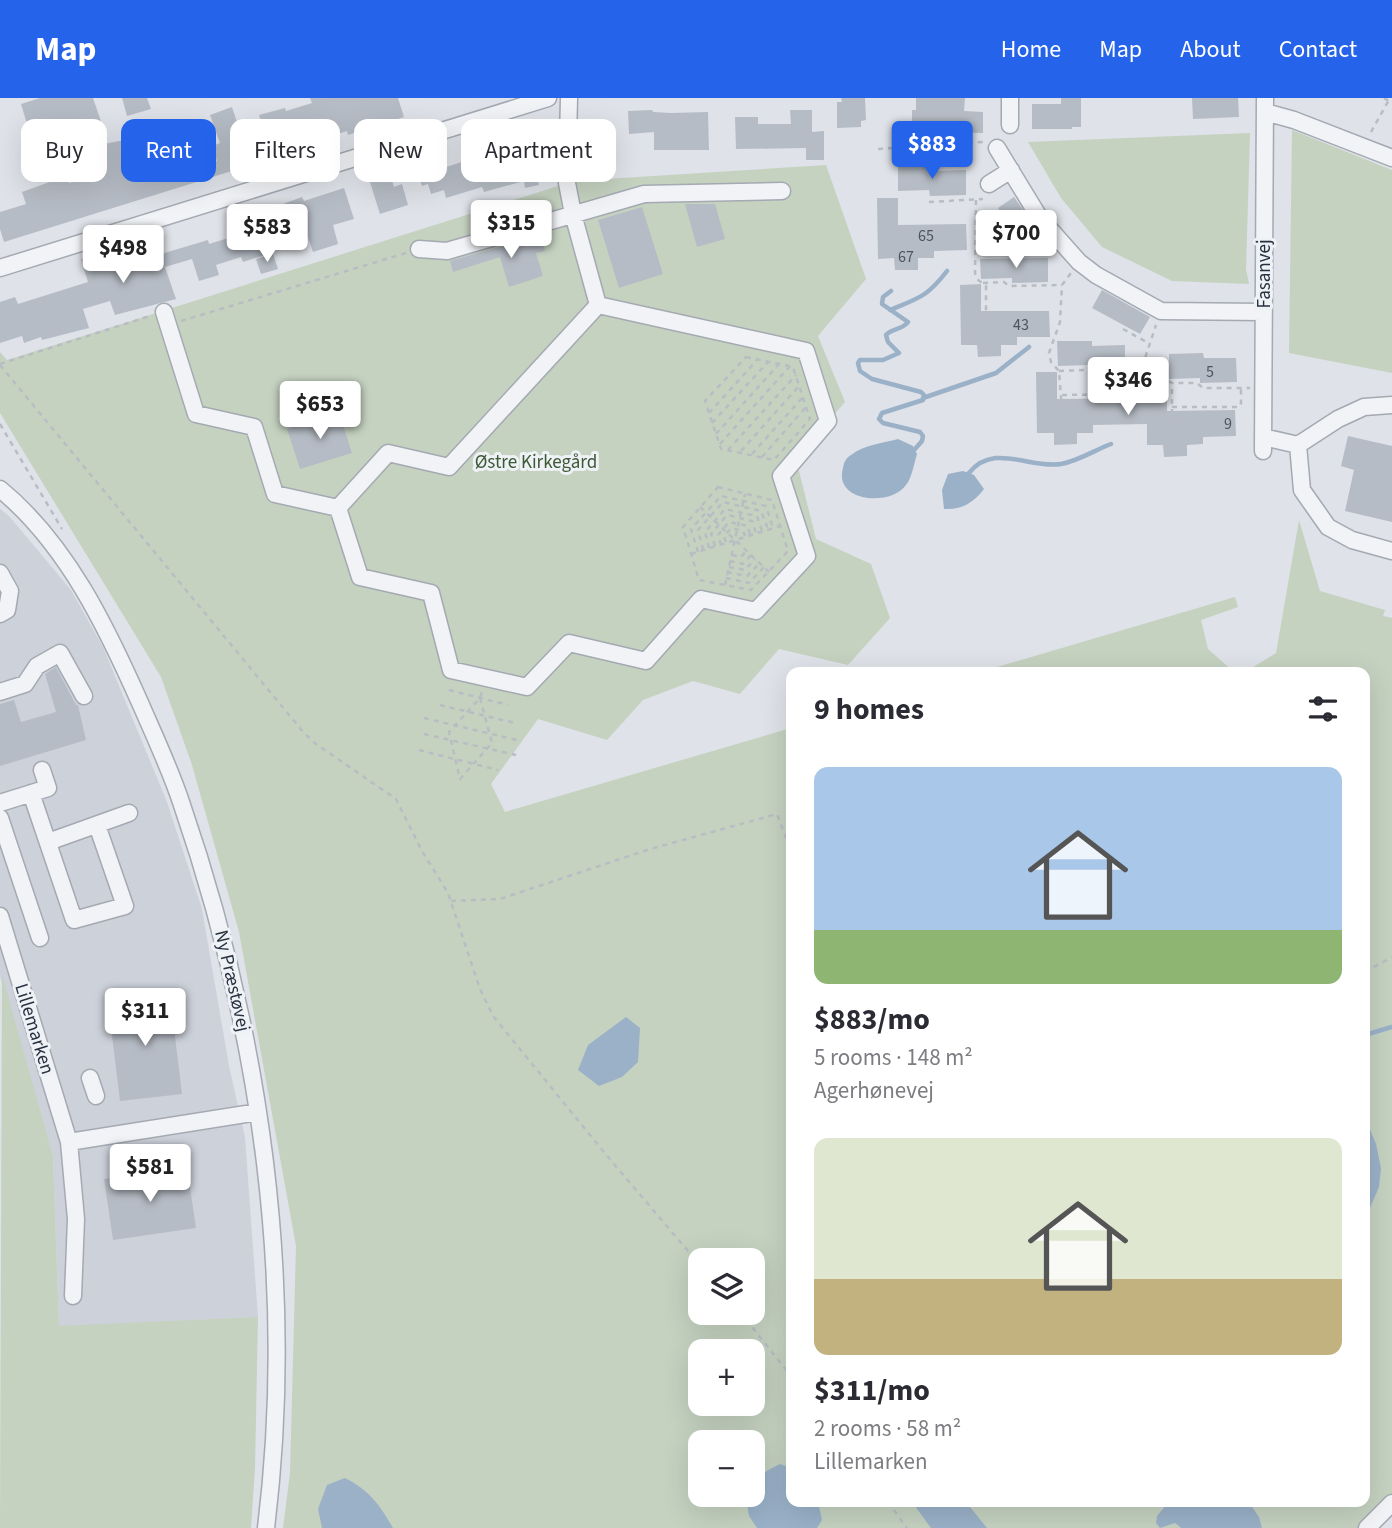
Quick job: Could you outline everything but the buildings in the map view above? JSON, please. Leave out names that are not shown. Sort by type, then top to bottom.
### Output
[{"type":"street","points":[[0,268],[548,98]]},
{"type":"street","points":[[569,98],[567,183],[598,305]]},
{"type":"street","points":[[1010,98],[1010,125]]},
{"type":"street","points":[[1265,105],[1294,120],[1392,159]]},
{"type":"street","name":"Fasanvej","points":[[1265,105],[1263,444],[1298,445]]},
{"type":"street","points":[[998,148],[1039,217],[1079,262],[1128,294],[1161,312],[1264,312]]},
{"type":"street","points":[[987,192],[1010,170]]},
{"type":"street","points":[[419,249],[447,251],[644,194],[782,191]]},
{"type":"street","points":[[338,508],[388,453],[449,467],[598,305]]},
{"type":"street","points":[[338,508],[360,577],[431,593],[451,670],[527,687],[569,643],[646,662],[701,599],[756,611],[807,556],[781,476],[828,421],[806,351],[598,305]]},
{"type":"street","points":[[166,318],[196,414],[254,427],[275,494],[338,508]]},
{"type":"street","points":[[1392,405],[1364,407],[1338,419],[1298,445],[1302,490],[1328,527],[1352,540],[1392,551]]},
{"type":"street","name":"Ny Præstøvej","points":[[0,489],[48,539],[92,603],[127,673],[170,773],[210,893],[238,996],[258,1112],[274,1256],[276,1346],[273,1470],[266,1528]]},
{"type":"street","points":[[0,573],[9,591],[7,610],[0,614]]},
{"type":"street","points":[[0,692],[25,684],[37,666],[60,653],[84,696]]},
{"type":"street","points":[[0,803],[48,788],[42,770]]},
{"type":"street","points":[[31,793],[74,920],[125,906],[97,825]]},
{"type":"street","points":[[48,842],[129,813]]},
{"type":"street","points":[[0,818],[40,938]]},
{"type":"street","name":"Lillemarken","points":[[0,916],[69,1142],[76,1219],[73,1296]]},
{"type":"street","points":[[90,1078],[96,1096]]},
{"type":"street","points":[[69,1142],[258,1112]]},
{"type":"street","points":[[1367,1528],[1392,1503]]},
{"type":"path","points":[[1363,148],[1389,100]]},
{"type":"path","points":[[878,149],[988,142],[998,148]]},
{"type":"path","points":[[929,202],[976,200],[987,192]]},
{"type":"path","points":[[976,200],[975,273],[977,279],[986,286],[986,322]]},
{"type":"path","points":[[419,249],[0,364],[304,733],[396,799],[450,901],[480,989],[493,1016],[688,1251]]},
{"type":"path","points":[[1062,410],[1059,371],[1051,362],[1049,353],[1060,322],[1062,285],[1079,262]]},
{"type":"path","points":[[982,283],[1004,282],[1009,286],[1062,285]]},
{"type":"path","points":[[1061,395],[1133,394],[1161,312]]},
{"type":"path","points":[[1123,329],[1150,344]]},
{"type":"path","points":[[746,357],[758,359],[793,367],[810,419],[775,460],[721,449],[705,401],[746,357]]},
{"type":"path","points":[[709,412],[758,359]]},
{"type":"path","points":[[712,424],[768,362]]},
{"type":"path","points":[[716,434],[779,364]]},
{"type":"path","points":[[719,444],[790,366]]},
{"type":"path","points":[[1141,368],[1172,383],[1197,383],[1203,388],[1264,387]]},
{"type":"path","points":[[1059,371],[1085,370],[1094,377],[1139,374]]},
{"type":"path","points":[[729,450],[796,375]]},
{"type":"path","points":[[1172,383],[1172,424]]},
{"type":"path","points":[[740,453],[799,386]]},
{"type":"path","points":[[1172,407],[1239,407],[1241,388]]},
{"type":"path","points":[[751,455],[803,397]]},
{"type":"path","points":[[761,457],[806,407]]},
{"type":"path","points":[[0,424],[64,532]]},
{"type":"path","points":[[718,487],[772,500],[788,551],[751,590],[699,580],[683,527],[700,507],[718,487]]},
{"type":"path","points":[[725,585],[746,494]]},
{"type":"path","points":[[698,552],[691,529],[720,496],[766,506],[773,528]]},
{"type":"path","points":[[703,550],[698,530],[723,502],[761,511],[768,529]]},
{"type":"path","points":[[700,507],[769,571]]},
{"type":"path","points":[[709,548],[705,532],[725,509],[757,516],[762,531]]},
{"type":"path","points":[[715,546],[711,534],[727,515],[752,521],[756,533]]},
{"type":"path","points":[[721,544],[718,535],[729,522],[748,526],[751,535]]},
{"type":"path","points":[[691,554],[780,526]]},
{"type":"path","points":[[726,543],[724,537],[731,528],[743,531],[745,536]]},
{"type":"path","points":[[733,549],[738,551],[742,546]]},
{"type":"path","points":[[732,555],[741,557],[747,550]]},
{"type":"path","points":[[730,561],[743,564],[751,555]]},
{"type":"path","points":[[729,566],[745,570],[755,559]]},
{"type":"path","points":[[727,572],[747,576],[760,563]]},
{"type":"path","points":[[726,578],[749,583],[764,567]]},
{"type":"path","points":[[480,698],[449,732],[460,779],[492,743],[480,698],[485,677]]},
{"type":"path","points":[[449,690],[508,705]]},
{"type":"path","points":[[440,705],[515,723]]},
{"type":"path","points":[[424,718],[521,741]]},
{"type":"path","points":[[424,734],[516,755]]},
{"type":"path","points":[[419,750],[498,771]]},
{"type":"path","points":[[450,901],[500,899],[647,850],[777,814],[786,838]]},
{"type":"path","points":[[1370,969],[1392,957]]},
{"type":"path","points":[[750,1325],[786,1370]]},
{"type":"path","points":[[892,1507],[907,1528]]},
{"type":"shaded area","points":[[0,509],[9,516],[71,590],[103,647],[167,802],[202,909],[229,1066],[245,1137],[258,1317],[59,1327],[53,1156],[0,976]]},
{"type":"green space","points":[[1292,130],[1392,170],[1392,373],[1289,353]]},
{"type":"green space","points":[[1250,133],[1246,269],[1249,284],[1172,281],[1102,247],[1061,198],[1028,142]]},
{"type":"green space","name":"Østre Kirkegård","points":[[826,165],[866,279],[818,336],[845,402],[796,459],[816,539],[871,564],[890,618],[848,665],[779,649],[740,694],[693,681],[643,700],[607,740],[538,719],[491,784],[505,812],[786,729],[786,1507],[1164,1507],[1161,1510],[1169,1524],[1175,1523],[1181,1528],[283,1528],[290,1473],[296,1246],[239,932],[192,765],[161,677],[0,413],[0,352],[7,360],[571,182],[616,182],[616,178]]},
{"type":"green space","points":[[1299,520],[1320,591],[1385,610],[1383,616],[1392,618],[1392,1495],[1359,1528],[1262,1528],[1252,1507],[1370,1507],[1370,667],[1253,667],[1276,653]]},
{"type":"green space","points":[[1235,597],[1238,607],[1201,620],[1208,649],[1228,667],[997,667]]},
{"type":"green space","points":[[2,975],[53,1156],[59,1326],[258,1317],[251,1528],[0,1528]]},
{"type":"water","points":[[898,439],[913,446],[917,454],[906,485],[899,492],[877,498],[855,494],[847,488],[842,479],[843,466],[848,457],[868,447]]},
{"type":"water","points":[[963,471],[974,475],[984,489],[967,505],[944,509],[942,490],[948,474]]},
{"type":"water","points":[[626,1017],[640,1028],[638,1062],[622,1077],[599,1086],[578,1070],[588,1045]]},
{"type":"water","points":[[1370,1129],[1381,1168],[1379,1187],[1370,1208]]},
{"type":"water","points":[[780,1464],[786,1466],[786,1507],[819,1507],[822,1520],[817,1528],[757,1528],[749,1516],[748,1507],[765,1507],[765,1472]]},
{"type":"water","points":[[345,1478],[373,1499],[393,1528],[322,1528],[318,1509],[327,1485]]},
{"type":"water","points":[[916,1507],[970,1507],[987,1528],[931,1528]]},
{"type":"water","points":[[1164,1507],[1252,1507],[1262,1528],[1181,1528],[1175,1523],[1160,1528],[1156,1523],[1157,1516]]},
{"type":"waterway","points":[[890,310],[922,296],[947,271]]},
{"type":"waterway","points":[[891,291],[883,297],[882,304],[908,322],[886,335],[888,342],[899,353],[883,360],[860,360],[858,363],[860,371],[872,379],[924,395],[923,400],[882,413],[879,419],[883,423],[920,432],[922,441],[915,449]]},
{"type":"waterway","points":[[923,398],[996,373],[1029,347]]},
{"type":"waterway","points":[[969,473],[989,459],[1012,459],[1049,465],[1067,463],[1111,444]]},
{"type":"waterway","points":[[1370,1034],[1392,1027]]}]
